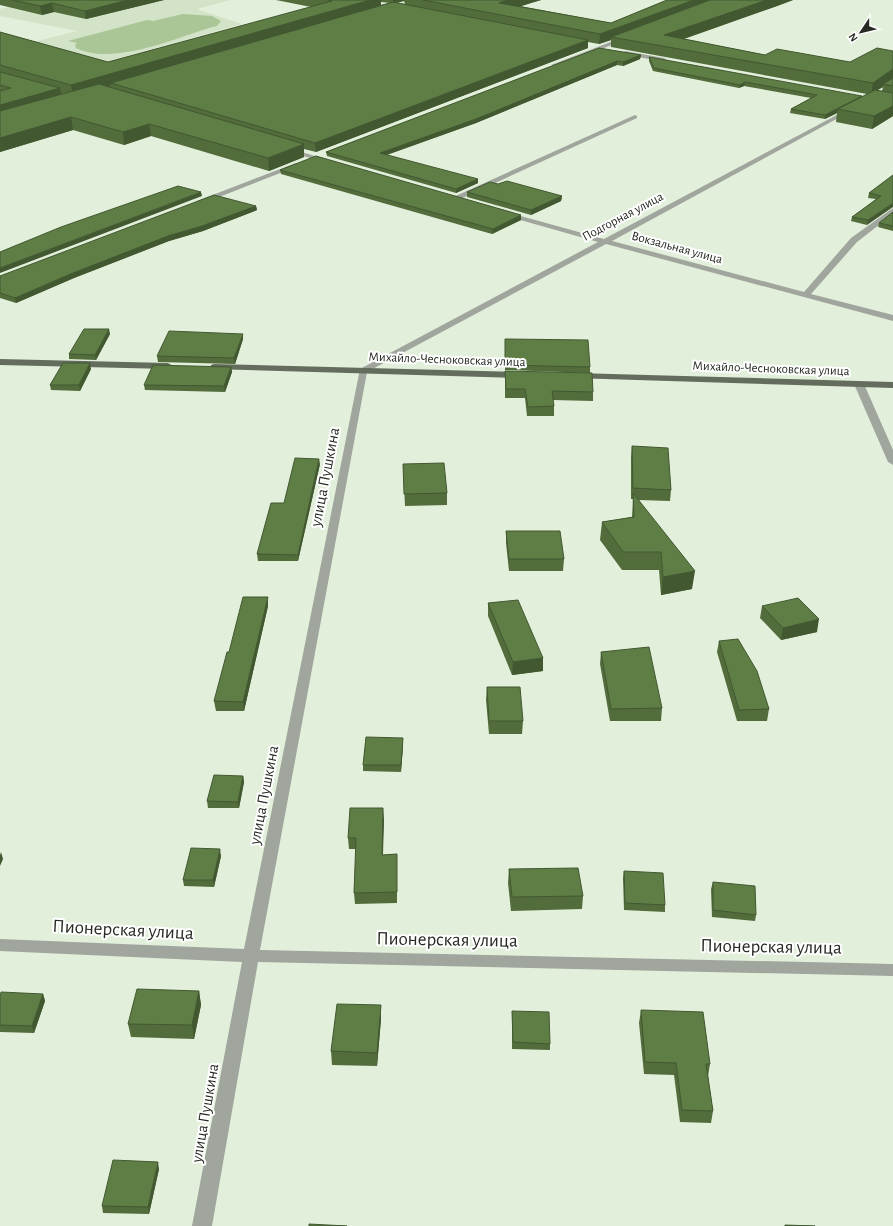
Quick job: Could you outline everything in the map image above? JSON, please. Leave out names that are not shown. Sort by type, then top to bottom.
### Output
[{"type":"main road","points":[[0,362],[181,366]]},
{"type":"main road","name":"Михайло-Чесноковская улица","points":[[205,367],[528,375]]},
{"type":"main road","name":"Михайло-Чесноковская улица","points":[[567,376],[893,385]]},
{"type":"street","points":[[548,68],[635,35]]},
{"type":"street","points":[[584,45],[614,51]]},
{"type":"street","points":[[622,52],[669,61]]},
{"type":"street","name":"Подгорная улица","points":[[363,370],[858,106]]},
{"type":"street","points":[[470,202],[452,197],[635,117]]},
{"type":"street","points":[[284,148],[337,164]]},
{"type":"street","points":[[198,202],[329,152]]},
{"type":"street","points":[[805,295],[854,240],[893,210]]},
{"type":"street","name":"Вокзальная улица","points":[[500,211],[604,241],[893,318]]},
{"type":"street","name":"улица Пушкина","points":[[202,1226],[250,956],[363,370]]},
{"type":"street","points":[[859,384],[893,462]]},
{"type":"street","name":"Пионерская улица","points":[[0,945],[250,956],[893,970]]},
{"type":"shaded area","points":[[39,0],[230,0],[197,9],[242,24],[102,63],[30,43],[77,31],[0,16],[0,9]]},
{"type":"green space","points":[[183,14],[212,16],[221,21],[217,26],[161,44],[124,52],[107,54],[90,53],[76,48],[75,45],[77,43],[68,41],[147,20],[153,21]]},
{"type":"building","points":[[12,0],[128,0],[85,11],[52,3],[40,6]]},
{"type":"building","points":[[328,0],[370,0],[71,85],[0,65],[0,32],[108,62],[332,1]]},
{"type":"building","points":[[423,0],[508,0],[499,3],[611,23],[667,0],[694,0],[600,34]]},
{"type":"building","points":[[710,0],[767,0],[664,35],[765,55],[777,49],[850,62],[877,48],[893,51],[893,69],[873,83],[611,37]]},
{"type":"building","points":[[393,2],[588,40],[315,143],[111,83]]},
{"type":"building","points":[[599,48],[641,55],[623,62],[617,61],[476,119],[380,153],[478,179],[456,189],[326,152]]},
{"type":"building","points":[[649,57],[862,96],[825,115],[791,109],[817,95],[745,82],[740,85],[654,68]]},
{"type":"building","points":[[0,72],[60,88],[0,105],[0,91],[11,88],[0,85]]},
{"type":"building","points":[[893,78],[893,86],[883,84]]},
{"type":"building","points":[[99,84],[304,144],[268,158],[149,124],[123,132],[71,117],[0,138],[0,111]]},
{"type":"building","points":[[875,90],[893,93],[893,106],[874,116],[838,109]]},
{"type":"building","points":[[316,156],[521,215],[493,229],[280,170]]},
{"type":"building","points":[[893,175],[893,203],[868,220],[852,217],[881,196],[869,193]]},
{"type":"building","points":[[507,181],[562,196],[531,210],[467,192],[490,182],[498,184]]},
{"type":"building","points":[[178,186],[201,192],[0,268],[0,252],[61,227]]},
{"type":"building","points":[[214,195],[256,206],[202,226],[168,236],[73,273],[15,298],[0,293],[0,276]]},
{"type":"building","points":[[893,212],[893,226],[879,223]]},
{"type":"building","points":[[84,329],[109,329],[95,355],[69,354]]},
{"type":"building","points":[[169,331],[243,334],[234,358],[157,356]]},
{"type":"building","points":[[505,339],[588,340],[590,367],[505,365]]},
{"type":"building","points":[[63,363],[90,363],[79,385],[50,385]]},
{"type":"building","points":[[153,365],[231,367],[224,386],[144,385]]},
{"type":"building","points":[[505,371],[592,373],[593,392],[552,391],[554,406],[528,407],[525,389],[506,389]]},
{"type":"building","points":[[632,446],[668,448],[671,490],[633,488]]},
{"type":"building","points":[[295,458],[319,459],[298,555],[257,554],[271,503],[284,503]]},
{"type":"building","points":[[444,463],[447,493],[404,494],[403,464]]},
{"type":"building","points":[[633,493],[695,571],[663,577],[661,552],[623,552],[602,522],[634,517]]},
{"type":"building","points":[[506,531],[560,531],[564,559],[509,559]]},
{"type":"building","points":[[243,597],[268,597],[243,702],[214,701],[227,652],[229,652]]},
{"type":"building","points":[[798,598],[819,619],[783,628],[762,606]]},
{"type":"building","points":[[518,600],[543,658],[513,662],[488,603]]},
{"type":"building","points":[[738,639],[757,671],[769,709],[739,710],[719,641]]},
{"type":"building","points":[[649,647],[662,708],[611,709],[601,652]]},
{"type":"building","points":[[487,687],[520,687],[523,721],[489,721]]},
{"type":"building","points":[[366,737],[403,738],[401,765],[363,765]]},
{"type":"building","points":[[214,775],[243,776],[238,802],[207,801]]},
{"type":"building","points":[[350,808],[383,808],[382,855],[397,854],[397,892],[354,893],[356,838],[348,838]]},
{"type":"building","points":[[191,848],[220,849],[213,880],[183,880]]},
{"type":"building","points":[[578,868],[583,896],[512,897],[509,869]]},
{"type":"building","points":[[624,871],[663,873],[665,905],[625,903]]},
{"type":"building","points":[[713,882],[755,886],[756,915],[713,910]]},
{"type":"building","points":[[137,989],[199,991],[192,1025],[128,1024]]},
{"type":"building","points":[[1,992],[43,994],[32,1026],[0,1025]]},
{"type":"building","points":[[337,1004],[381,1005],[377,1053],[331,1051]]},
{"type":"building","points":[[641,1010],[703,1012],[710,1064],[706,1064],[713,1111],[682,1110],[676,1063],[645,1062]]},
{"type":"building","points":[[512,1011],[549,1012],[550,1044],[513,1042]]},
{"type":"building","points":[[113,1160],[158,1162],[148,1207],[102,1206]]},
{"type":"building","points":[[309,1224],[347,1226],[309,1226]]},
{"type":"building","points":[[785,1225],[815,1226],[785,1226]]}]
